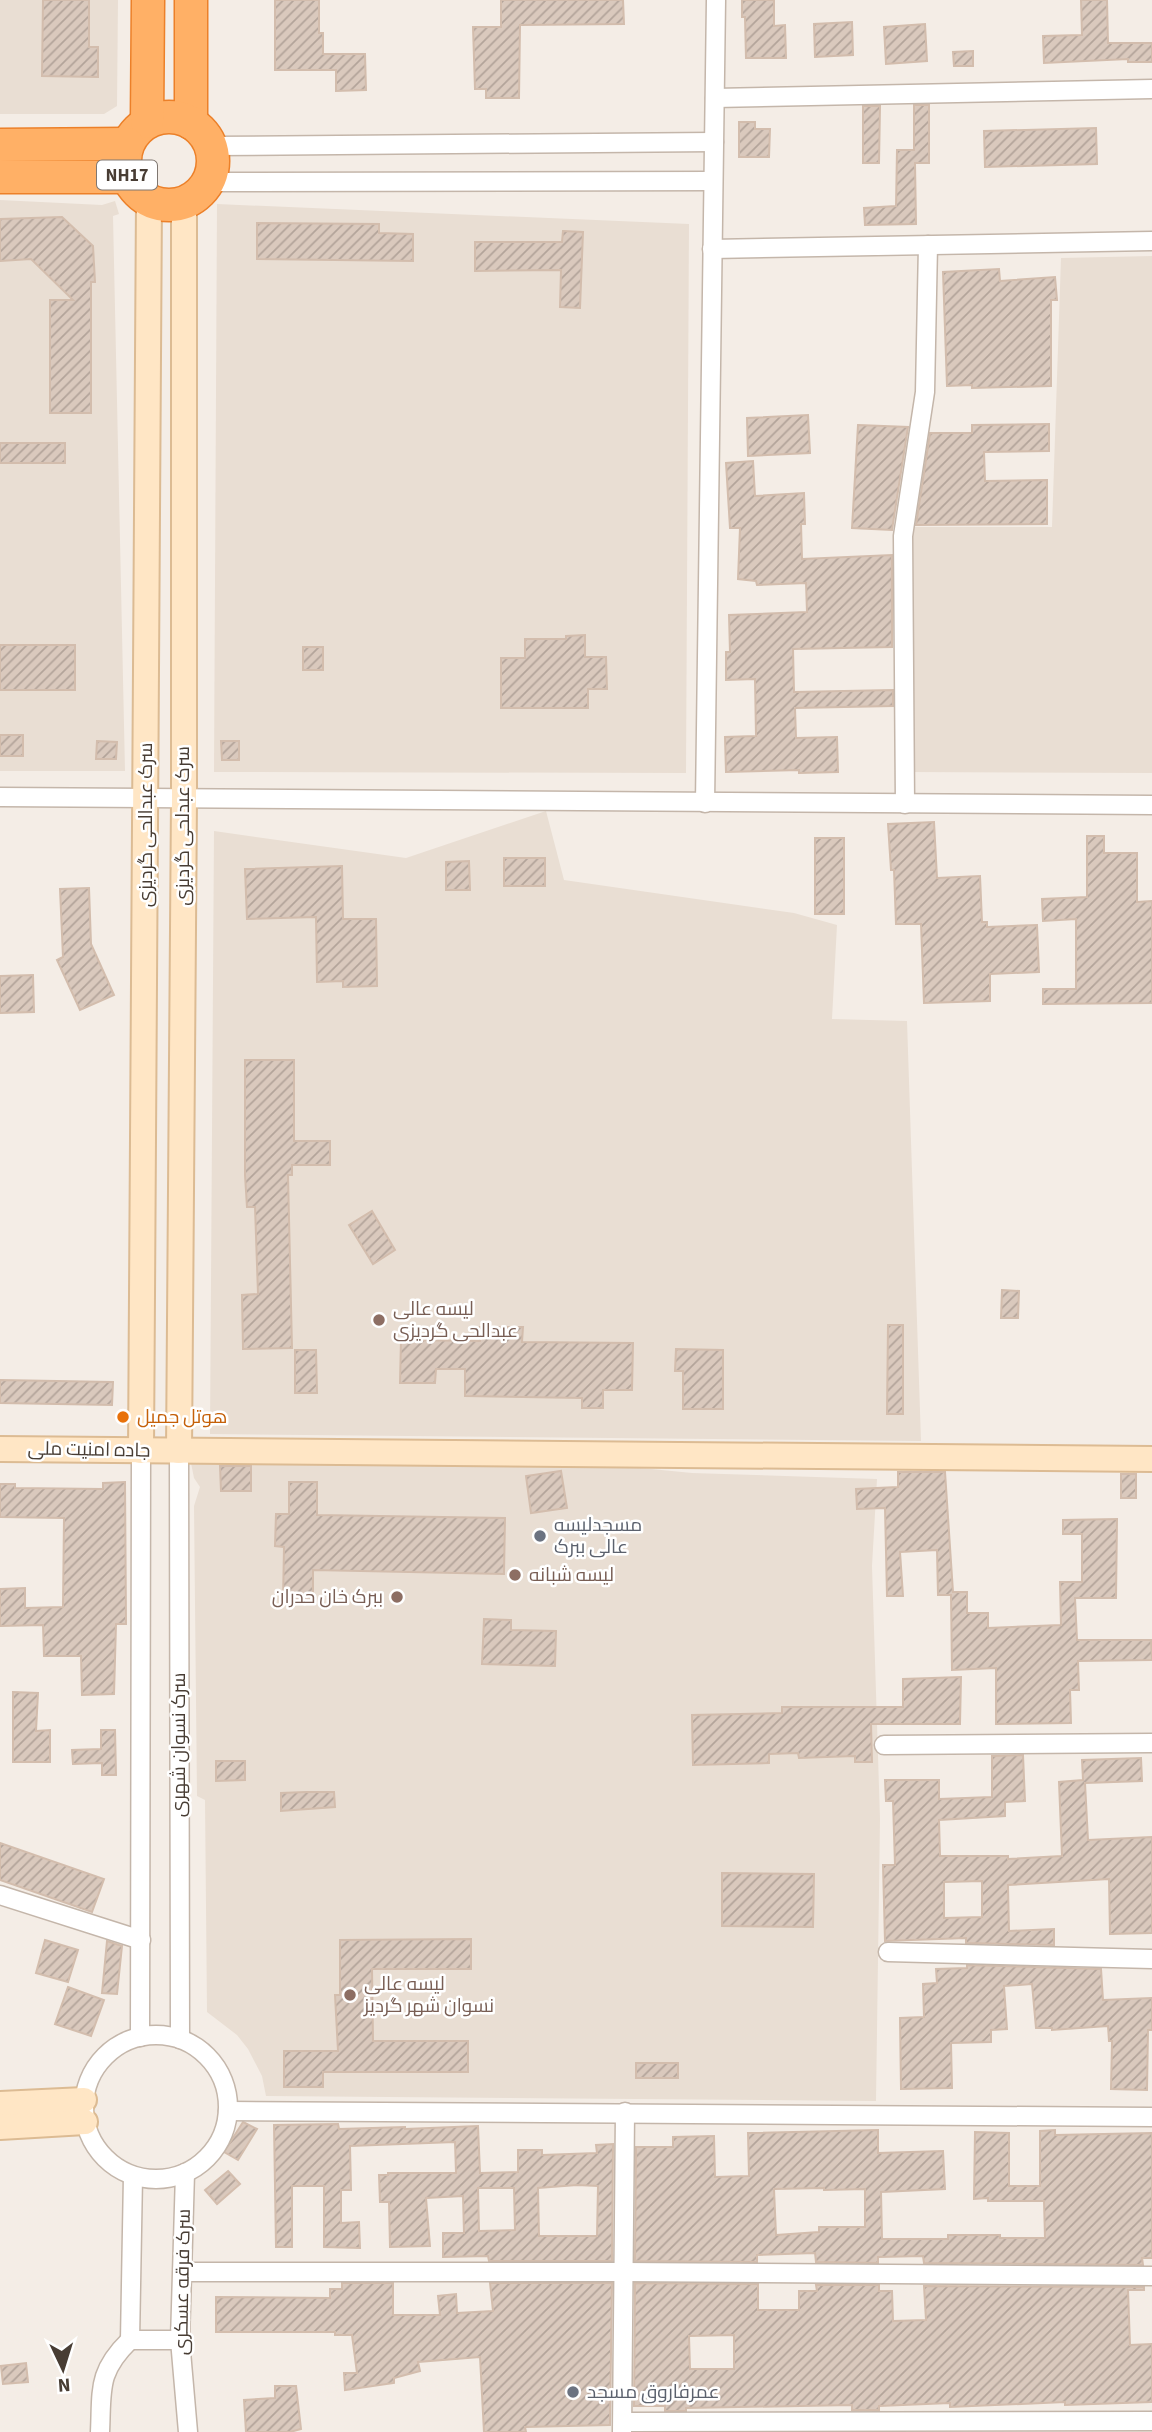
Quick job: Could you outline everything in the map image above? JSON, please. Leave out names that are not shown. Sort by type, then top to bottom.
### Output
[{"type":"highway","name":"NH17","points":[[148,0],[137,133],[124,161],[127,177],[136,191],[149,200],[166,205],[195,192]]},
{"type":"highway","points":[[191,0],[201,135],[212,171],[195,192]]},
{"type":"highway","name":"NH17","points":[[0,145],[137,133],[162,117],[177,117],[201,135]]},
{"type":"highway","name":"NH17","points":[[0,177],[127,177]]},
{"type":"main road","name":"سرک عبدلحی گردیزی","points":[[178,1451],[184,799],[195,192]]},
{"type":"main road","name":"سرک عبدالحی گردیزی","points":[[141,1451],[149,200]]},
{"type":"main road","name":"جاده امنیت ملی","points":[[0,1449],[1152,1459]]},
{"type":"main road","points":[[0,2104],[85,2111]]},
{"type":"main road","points":[[0,2127],[85,2111]]},
{"type":"street","points":[[705,803],[716,0]]},
{"type":"street","points":[[715,98],[1152,89]]},
{"type":"street","points":[[201,135],[714,142]]},
{"type":"street","points":[[195,192],[713,181]]},
{"type":"street","points":[[712,249],[1152,241]]},
{"type":"street","points":[[905,804],[904,536],[925,392],[928,245]]},
{"type":"street","points":[[0,797],[1152,805]]},
{"type":"street","name":"سرک نسوان شهری","points":[[140,2037],[141,1451]]},
{"type":"street","name":"سرک نسوان شهری","points":[[178,1451],[180,2039]]},
{"type":"street","points":[[884,1745],[1152,1743]]},
{"type":"street","points":[[0,1895],[141,1940]]},
{"type":"street","points":[[888,1952],[1152,1959]]},
{"type":"street","points":[[160,2035],[180,2039],[198,2048],[213,2062],[223,2080],[228,2111],[223,2135],[214,2151],[201,2164],[186,2173],[169,2178],[133,2176],[102,2155],[92,2140],[85,2111],[90,2078],[102,2059],[119,2045],[140,2037],[160,2035]]},
{"type":"street","points":[[228,2111],[1152,2117]]},
{"type":"street","points":[[625,2112],[622,2427],[1152,2421]]},
{"type":"street","name":"سرک فرقه عسکری","points":[[186,2173],[180,2340],[188,2432]]},
{"type":"street","points":[[100,2432],[103,2381],[114,2356],[130,2340],[133,2176]]},
{"type":"street","points":[[183,2272],[624,2272],[1152,2277]]},
{"type":"street","points":[[130,2340],[180,2340]]},
{"type":"shaded area","points":[[0,0],[118,0],[117,106],[104,114],[0,114]]},
{"type":"shaded area","points":[[0,200],[102,205],[115,201],[119,214],[113,216],[125,771],[0,771]]},
{"type":"shaded area","points":[[217,204],[689,224],[686,773],[214,772]]},
{"type":"shaded area","points":[[1152,256],[1152,773],[907,772],[906,527],[1052,527],[1061,258]]},
{"type":"shaded area","points":[[546,811],[564,880],[794,913],[837,925],[832,1019],[907,1021],[921,1441],[210,1434],[214,831],[406,858]]},
{"type":"shaded area","points":[[519,1456],[692,1473],[877,1479],[872,1566],[880,1819],[876,2101],[266,2096],[262,2076],[248,2049],[237,2035],[207,2012],[205,1800],[197,1796],[194,1506],[200,1487],[194,1478],[190,1458]]},
{"type":"building","points":[[43,0],[89,0],[89,47],[98,47],[98,77],[42,76]]},
{"type":"building","points":[[275,0],[319,0],[319,33],[323,33],[323,54],[365,54],[366,90],[336,91],[336,70],[275,70]]},
{"type":"building","points":[[501,0],[623,0],[624,24],[520,25],[519,98],[486,98],[486,89],[475,89],[473,27],[501,27]]},
{"type":"building","points":[[742,0],[774,0],[774,26],[785,25],[786,58],[746,58]]},
{"type":"building","points":[[1081,0],[1107,0],[1108,43],[1152,43],[1152,62],[1128,62],[1128,59],[1044,63],[1043,36],[1082,35]]},
{"type":"building","points":[[852,22],[853,55],[815,57],[814,24]]},
{"type":"building","points":[[925,24],[927,61],[886,64],[884,27]]},
{"type":"building","points":[[973,51],[973,66],[954,66],[953,52]]},
{"type":"building","points":[[914,105],[929,105],[929,163],[915,163],[916,224],[865,225],[864,208],[896,206],[897,150],[914,150]]},
{"type":"building","points":[[863,106],[880,106],[879,163],[863,163]]},
{"type":"building","points":[[739,122],[755,122],[755,129],[770,129],[769,157],[739,157]]},
{"type":"building","points":[[1096,128],[1097,164],[985,167],[984,131]]},
{"type":"building","points":[[62,217],[93,246],[95,282],[91,282],[91,413],[50,413],[50,300],[73,300],[31,259],[0,261],[0,219]]},
{"type":"building","points":[[257,223],[379,224],[379,233],[413,234],[413,261],[257,259]]},
{"type":"building","points":[[563,231],[583,232],[580,308],[560,307],[561,270],[475,271],[475,242],[562,242]]},
{"type":"building","points":[[999,269],[1000,281],[1055,277],[1057,300],[1051,300],[1051,386],[947,386],[943,272]]},
{"type":"building","points":[[808,415],[810,453],[748,456],[747,418]]},
{"type":"building","points":[[1049,424],[1049,451],[984,452],[985,481],[1047,480],[1047,524],[916,525],[930,433],[972,433],[972,425]]},
{"type":"building","points":[[858,425],[908,427],[892,530],[852,528]]},
{"type":"building","points":[[0,443],[65,443],[65,463],[0,463]]},
{"type":"building","points":[[753,461],[755,496],[804,493],[802,559],[892,555],[892,647],[793,649],[794,692],[893,690],[893,706],[795,708],[796,738],[837,737],[838,772],[726,772],[725,737],[756,736],[755,679],[726,680],[726,652],[730,652],[729,615],[807,612],[806,583],[757,585],[756,581],[738,579],[740,528],[730,528],[726,463]]},
{"type":"building","points":[[585,635],[585,657],[606,657],[607,689],[588,689],[588,708],[501,708],[501,658],[525,658],[525,639],[566,639],[566,636]]},
{"type":"building","points":[[0,645],[75,645],[75,690],[0,690]]},
{"type":"building","points":[[303,647],[323,647],[323,670],[303,670]]},
{"type":"building","points":[[0,735],[23,735],[23,756],[0,756]]},
{"type":"building","points":[[97,741],[117,742],[116,759],[96,759]]},
{"type":"building","points":[[221,741],[239,741],[239,760],[222,760]]},
{"type":"building","points":[[934,822],[937,878],[980,876],[982,922],[987,922],[987,927],[1037,925],[1039,972],[990,974],[990,1001],[924,1003],[921,924],[896,924],[894,870],[891,870],[888,824]]},
{"type":"building","points":[[1087,836],[1104,836],[1104,853],[1137,853],[1137,902],[1152,901],[1152,1003],[1043,1004],[1043,989],[1076,989],[1076,919],[1043,921],[1042,899],[1087,897]]},
{"type":"building","points":[[815,838],[844,838],[844,914],[815,914]]},
{"type":"building","points":[[504,858],[545,858],[545,886],[504,886]]},
{"type":"building","points":[[469,861],[470,890],[446,890],[446,862]]},
{"type":"building","points":[[342,866],[343,919],[376,919],[377,986],[343,987],[343,981],[317,982],[316,917],[247,919],[245,869]]},
{"type":"building","points":[[89,888],[91,944],[114,995],[80,1010],[57,960],[63,957],[60,889]]},
{"type":"building","points":[[33,975],[34,1012],[0,1013],[0,976]]},
{"type":"building","points":[[245,1060],[294,1060],[294,1141],[330,1141],[330,1165],[292,1165],[292,1175],[288,1175],[292,1348],[243,1349],[242,1295],[258,1294],[255,1207],[247,1207],[245,1175]]},
{"type":"building","points":[[372,1211],[395,1250],[373,1264],[349,1225]]},
{"type":"building","points":[[1002,1290],[1019,1291],[1018,1318],[1001,1318]]},
{"type":"building","points":[[888,1325],[903,1325],[903,1414],[887,1414]]},
{"type":"building","points":[[480,1327],[523,1327],[522,1342],[633,1343],[632,1390],[603,1390],[603,1408],[582,1408],[582,1398],[465,1396],[465,1369],[436,1369],[435,1383],[400,1383],[401,1340],[480,1341]]},
{"type":"building","points":[[676,1349],[723,1350],[723,1409],[683,1409],[683,1371],[675,1371]]},
{"type":"building","points":[[295,1350],[316,1350],[317,1393],[295,1393]]},
{"type":"building","points":[[0,1380],[113,1382],[112,1405],[0,1403]]},
{"type":"building","points":[[220,1466],[251,1466],[251,1491],[221,1491]]},
{"type":"building","points":[[561,1471],[567,1508],[531,1513],[526,1476]]},
{"type":"building","points":[[898,1472],[945,1472],[953,1592],[967,1592],[967,1613],[988,1613],[988,1628],[1061,1625],[1060,1582],[1082,1582],[1082,1534],[1063,1534],[1063,1520],[1117,1519],[1116,1598],[1075,1598],[1077,1640],[1151,1640],[1152,1660],[1078,1661],[1079,1690],[1070,1690],[1071,1723],[996,1724],[996,1668],[952,1670],[951,1595],[938,1595],[937,1550],[900,1552],[903,1596],[887,1596],[885,1508],[857,1509],[856,1489],[898,1487]]},
{"type":"building","points":[[1121,1474],[1136,1474],[1136,1498],[1121,1498]]},
{"type":"building","points":[[125,1482],[126,1624],[116,1624],[114,1694],[82,1695],[81,1656],[44,1656],[43,1625],[0,1626],[0,1589],[25,1588],[25,1608],[63,1607],[64,1518],[0,1517],[0,1484],[15,1484],[15,1488],[103,1489],[103,1483]]},
{"type":"building","points":[[289,1482],[317,1482],[317,1515],[505,1518],[504,1574],[313,1570],[313,1602],[283,1602],[284,1547],[275,1546],[276,1514],[289,1514]]},
{"type":"building","points":[[484,1619],[511,1620],[511,1630],[556,1631],[555,1666],[482,1664]]},
{"type":"building","points":[[961,1677],[960,1724],[871,1724],[872,1762],[855,1762],[855,1756],[799,1758],[798,1753],[769,1754],[769,1763],[693,1765],[692,1715],[782,1713],[782,1707],[903,1707],[903,1679]]},
{"type":"building","points":[[13,1692],[38,1693],[36,1731],[50,1730],[50,1762],[13,1762]]},
{"type":"building","points":[[101,1730],[115,1730],[116,1775],[102,1775],[102,1763],[73,1764],[72,1750],[101,1749]]},
{"type":"building","points":[[1023,1755],[1025,1801],[1005,1802],[1005,1816],[939,1820],[940,1856],[1008,1856],[1008,1859],[1062,1856],[1059,1782],[1083,1780],[1082,1760],[1141,1758],[1142,1781],[1085,1783],[1088,1840],[1152,1837],[1152,1933],[1110,1934],[1109,1879],[1008,1885],[1009,1931],[1054,1929],[1054,1945],[966,1943],[966,1938],[885,1941],[883,1865],[895,1865],[893,1801],[886,1801],[885,1780],[939,1780],[939,1799],[992,1797],[992,1756]],"holes":[[[982,1881],[982,1917],[944,1918],[944,1882]]]},
{"type":"building","points":[[216,1761],[245,1761],[245,1780],[216,1781]]},
{"type":"building","points":[[334,1792],[335,1807],[281,1811],[281,1793]]},
{"type":"building","points":[[0,1843],[104,1879],[92,1912],[0,1880]]},
{"type":"building","points":[[722,1873],[814,1874],[813,1927],[722,1926]]},
{"type":"building","points":[[471,1939],[471,1969],[372,1969],[373,2041],[468,2041],[468,2072],[323,2072],[323,2087],[284,2087],[284,2051],[338,2051],[335,1995],[340,1995],[340,1940]]},
{"type":"building","points":[[45,1940],[78,1950],[68,1982],[36,1973]]},
{"type":"building","points":[[107,1941],[122,1946],[117,1994],[102,1993]]},
{"type":"building","points":[[967,1965],[1101,1969],[1103,2000],[1152,1998],[1152,2030],[1148,2030],[1147,2090],[1111,2089],[1112,2041],[1109,2041],[1108,2026],[1052,2030],[1036,2028],[1032,1984],[1004,1986],[1007,2029],[991,2030],[991,2042],[951,2043],[952,2088],[901,2089],[900,2018],[924,2017],[923,1984],[937,1983],[936,1969],[967,1968]]},
{"type":"building","points":[[68,1987],[104,2000],[91,2036],[55,2024]]},
{"type":"building","points":[[636,2063],[678,2063],[678,2078],[636,2078]]},
{"type":"building","points":[[243,2122],[257,2129],[238,2160],[224,2152]]},
{"type":"building","points":[[338,2124],[339,2129],[478,2126],[480,2173],[518,2172],[518,2150],[542,2150],[542,2155],[597,2153],[596,2145],[613,2144],[612,2261],[489,2261],[488,2256],[443,2257],[443,2233],[464,2233],[463,2196],[426,2198],[430,2246],[390,2247],[389,2202],[380,2202],[379,2175],[456,2173],[455,2142],[350,2146],[351,2190],[341,2190],[341,2223],[359,2222],[360,2248],[324,2247],[324,2186],[292,2186],[292,2247],[276,2247],[274,2125]],"holes":[[[598,2186],[597,2236],[539,2236],[538,2188]],[[478,2188],[514,2188],[515,2230],[479,2231]]]},
{"type":"building","points":[[878,2130],[878,2153],[943,2151],[945,2189],[881,2192],[882,2239],[948,2239],[948,2235],[1045,2238],[1044,2201],[974,2199],[975,2132],[1009,2133],[1009,2186],[1040,2186],[1040,2131],[1055,2130],[1055,2135],[1152,2133],[1152,2258],[1142,2258],[1143,2265],[924,2263],[923,2256],[878,2257],[878,2263],[816,2262],[815,2253],[757,2255],[757,2262],[635,2261],[636,2147],[673,2147],[673,2137],[714,2136],[715,2177],[749,2176],[748,2133]],"holes":[[[774,2189],[865,2189],[865,2227],[819,2227],[819,2232],[776,2235]]]},
{"type":"building","points":[[228,2171],[240,2184],[217,2204],[205,2190]]},
{"type":"building","points":[[342,2283],[393,2283],[393,2315],[440,2315],[438,2296],[456,2294],[457,2313],[493,2311],[490,2283],[612,2283],[610,2425],[525,2427],[526,2432],[484,2432],[480,2357],[418,2362],[420,2371],[394,2378],[394,2383],[345,2390],[344,2373],[357,2373],[352,2335],[335,2335],[335,2332],[216,2332],[216,2297],[330,2298],[330,2289],[342,2289]]},
{"type":"building","points":[[635,2283],[758,2284],[758,2310],[799,2310],[799,2291],[817,2291],[816,2285],[879,2285],[879,2291],[892,2291],[893,2321],[926,2320],[924,2286],[1144,2287],[1144,2290],[1128,2290],[1130,2345],[1152,2344],[1152,2402],[1065,2405],[1065,2402],[950,2407],[950,2403],[879,2406],[879,2410],[852,2410],[852,2405],[686,2408],[686,2411],[665,2411],[665,2406],[634,2406]],"holes":[[[734,2335],[734,2369],[690,2369],[689,2336]]]},
{"type":"building","points":[[26,2363],[28,2382],[3,2384],[1,2366]]},
{"type":"building","points":[[275,2386],[296,2386],[301,2429],[290,2432],[246,2432],[244,2400],[275,2398]]},
{"type":"place","name":"لیسه عالی عبدالحی گردیزی","points":[[379,1320]]},
{"type":"place","name":"هوتل جمیل","points":[[123,1417]]},
{"type":"place","name":"مسجدلیسه عالی ببرک","points":[[540,1536]]},
{"type":"place","name":"لیسه شبانه","points":[[515,1575]]},
{"type":"place","name":"ببرک خان حدران","points":[[397,1597]]},
{"type":"place","name":"لیسه عالی نسوان شهر گردیز","points":[[350,1995]]},
{"type":"place","name":"عمرفاروق مسجد","points":[[573,2392]]}]
